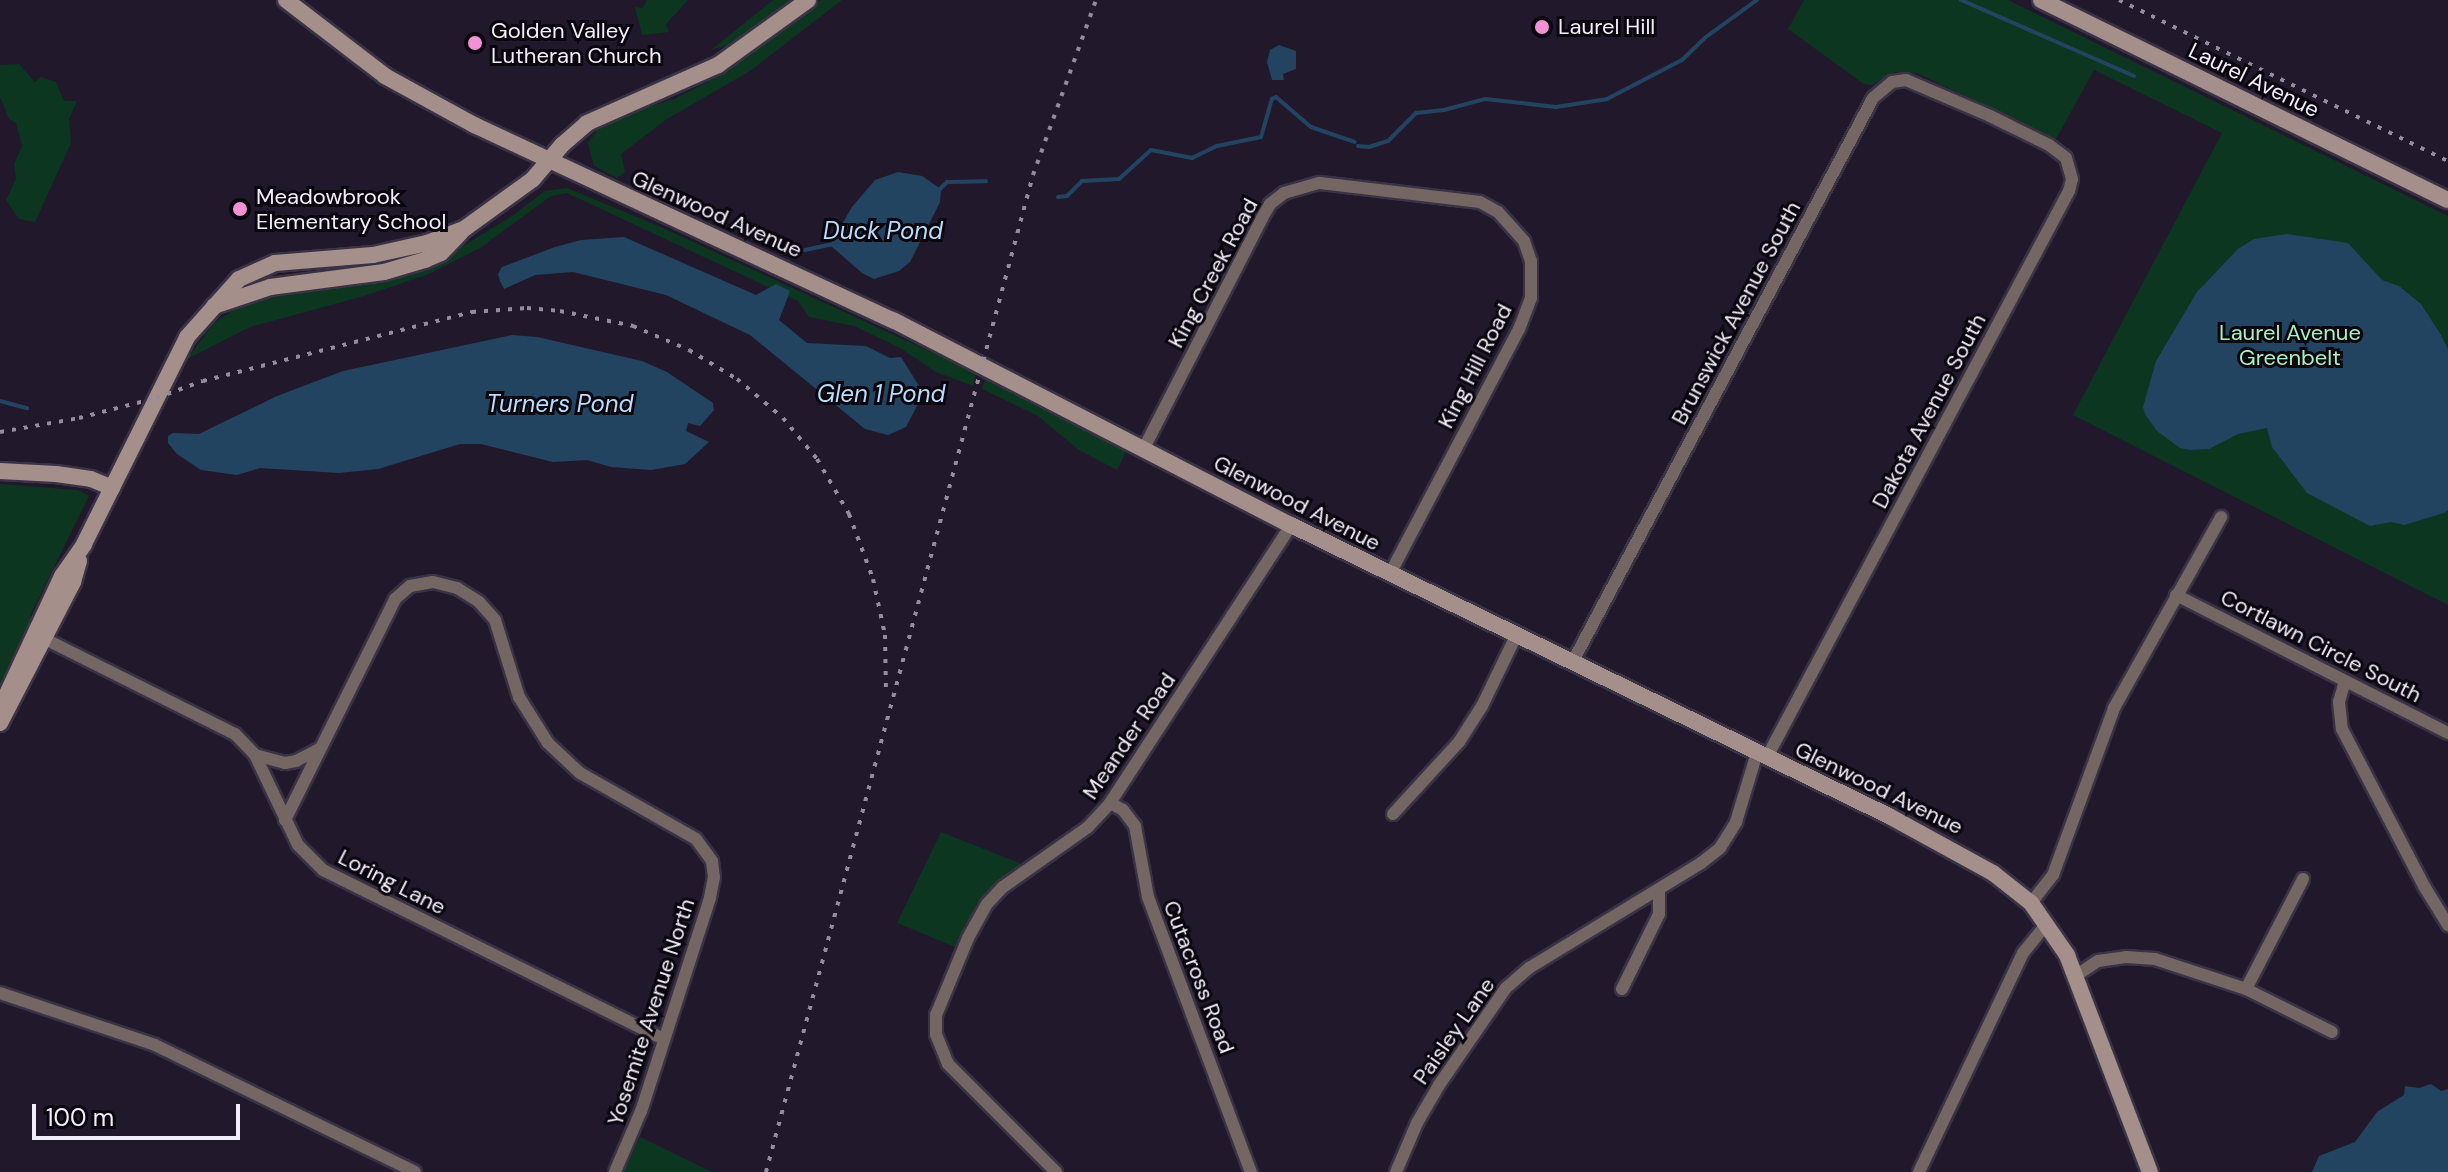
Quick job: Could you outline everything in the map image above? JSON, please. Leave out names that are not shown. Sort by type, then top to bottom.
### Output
[{"type":"street","name":"Glenwood Avenue","points":[[286,0],[385,76],[548,161],[830,290],[1291,525],[1962,853],[2010,884],[2047,923],[2077,975],[2150,1172]]},
{"type":"street","points":[[0,709],[73,582],[84,544],[187,337],[239,279],[262,267],[400,250],[464,229],[513,196],[587,123],[718,65],[808,0]]},
{"type":"street","name":"Laurel Avenue","points":[[2051,2],[2448,200]]},
{"type":"street","name":"Brunswick Avenue South","points":[[1572,663],[1873,98],[1892,82],[1906,80],[1990,116]]},
{"type":"street","name":"Dakota Avenue South","points":[[1762,755],[2069,191],[2070,167],[2058,150],[1990,116]]},
{"type":"street","name":"King Creek Road","points":[[1143,450],[1270,204],[1293,188],[1320,183],[1461,198]]},
{"type":"street","name":"King Hill Road","points":[[1390,574],[1519,329],[1531,298],[1531,261],[1524,241],[1498,212],[1461,198]]},
{"type":"street","points":[[0,471],[91,479],[112,488]]},
{"type":"street","points":[[2031,903],[2053,875],[2114,708],[2221,517]]},
{"type":"street","name":"Meander Road","points":[[1056,1172],[948,1064],[936,1035],[936,1015],[968,938],[987,904],[1003,887],[1088,827],[1110,803],[1291,525]]},
{"type":"street","name":"Yosemite Avenue North","points":[[321,748],[395,599],[420,583],[446,583],[479,602],[495,620],[519,697],[548,743],[580,773],[696,839],[712,861],[710,898],[633,1132],[615,1172]]},
{"type":"street","name":"Cortlawn Circle South","points":[[2176,595],[2448,733]]},
{"type":"street","points":[[1393,814],[1440,767],[1466,733],[1516,636]]},
{"type":"street","points":[[0,723],[40,637]]},
{"type":"street","name":"Loring Lane","points":[[40,637],[224,727],[255,755],[305,855],[332,876],[663,1039]]},
{"type":"street","points":[[2345,681],[2339,702],[2342,729],[2424,886],[2448,925]]},
{"type":"street","points":[[255,755],[285,763],[321,748]]},
{"type":"street","points":[[285,820],[321,748]]},
{"type":"street","name":"Paisley Lane","points":[[1396,1172],[1434,1093],[1506,988],[1529,968],[1701,863],[1729,837],[1762,755]]},
{"type":"street","name":"Cutacross Road","points":[[1110,803],[1123,810],[1135,826],[1148,897],[1251,1172]]},
{"type":"street","points":[[2246,989],[2303,879]]},
{"type":"street","points":[[1622,989],[1659,914],[1659,890]]},
{"type":"street","points":[[1919,1172],[2023,953],[2047,923]]},
{"type":"street","points":[[2077,975],[2098,961],[2141,958],[2173,964],[2246,989],[2332,1032]]},
{"type":"street","points":[[0,993],[155,1045],[415,1172]]},
{"type":"green space","points":[[647,0],[688,0],[666,24],[669,32],[642,35],[635,7],[643,8]]},
{"type":"green space","points":[[773,0],[793,0],[735,43],[711,50]]},
{"type":"green space","points":[[821,0],[842,0],[750,71],[667,119],[621,154],[625,172],[617,178],[594,166],[588,143],[600,127],[625,114],[674,99],[723,74]]},
{"type":"green space","name":"Laurel Avenue Greenbelt","points":[[1804,0],[2008,0],[2448,216],[2448,605],[2073,415],[2222,133],[2094,70],[2056,139],[1917,73],[1895,72],[1872,85],[1864,84],[1788,29]]},
{"type":"green space","points":[[19,64],[35,82],[41,77],[56,82],[64,101],[77,101],[69,119],[71,143],[35,222],[19,219],[6,200],[16,179],[14,164],[22,146],[16,123],[9,119],[0,97],[0,65]]},
{"type":"green space","points":[[567,188],[663,228],[976,373],[973,386],[936,372],[900,348],[854,326],[809,317],[798,301],[567,193],[551,196],[480,248],[429,274],[364,296],[250,327],[187,359],[214,323],[254,297],[450,254],[512,216],[545,191]]},
{"type":"green space","points":[[986,377],[1126,452],[1117,470],[1079,450],[1038,416],[982,389]]},
{"type":"green space","points":[[0,484],[78,490],[89,496],[30,616],[34,618],[0,694]]},
{"type":"green space","points":[[941,832],[1022,864],[979,900],[955,947],[897,923]]},
{"type":"green space","points":[[640,1137],[712,1172],[624,1172]]},
{"type":"water","points":[[1279,45],[1296,51],[1296,69],[1283,74],[1284,80],[1272,80],[1267,62],[1270,50]]},
{"type":"water","name":"Duck Pond","points":[[898,172],[922,176],[941,189],[940,202],[910,262],[899,271],[874,279],[862,273],[830,245],[852,207],[875,180]]},
{"type":"water","points":[[2287,234],[2348,243],[2382,280],[2399,286],[2421,304],[2441,335],[2448,349],[2448,510],[2444,513],[2404,525],[2391,522],[2370,526],[2307,493],[2272,447],[2267,428],[2238,434],[2209,449],[2191,450],[2180,448],[2157,431],[2145,414],[2143,407],[2156,361],[2197,292],[2238,249],[2254,239]]},
{"type":"water","name":"Glen 1 Pond","points":[[624,237],[756,295],[776,284],[790,291],[779,320],[807,343],[866,346],[890,358],[901,357],[919,386],[919,402],[906,427],[888,435],[865,429],[750,335],[666,295],[573,272],[535,275],[504,289],[500,281],[498,274],[502,267],[555,247],[581,240]]},
{"type":"water","name":"Turners Pond","points":[[512,335],[537,337],[642,361],[667,372],[713,403],[714,410],[700,426],[688,423],[686,431],[709,442],[685,464],[651,470],[611,467],[587,460],[553,462],[481,444],[460,444],[378,469],[339,473],[260,468],[237,475],[201,470],[177,454],[168,443],[168,436],[173,433],[199,434],[277,396],[343,371]]},
{"type":"water","points":[[2431,1084],[2441,1091],[2448,1089],[2448,1172],[2312,1172],[2319,1156],[2355,1142],[2377,1112],[2404,1095],[2405,1086],[2419,1088]]},
{"type":"waterway","points":[[1358,146],[1369,147],[1388,141],[1416,113],[1444,110],[1485,99],[1556,107],[1607,99],[1682,60],[1706,37],[1757,0]]},
{"type":"waterway","points":[[1961,0],[2134,76]]},
{"type":"waterway","points":[[1058,197],[1067,196],[1082,181],[1119,179],[1151,150],[1192,158],[1217,146],[1261,137],[1272,99],[1276,97],[1311,127],[1355,142]]},
{"type":"waterway","points":[[938,191],[947,182],[986,181]]},
{"type":"waterway","points":[[805,250],[834,244]]},
{"type":"waterway","points":[[0,401],[27,408]]},
{"type":"railway","points":[[766,1172],[1033,175],[1096,0]]},
{"type":"railway","points":[[2119,0],[2448,161]]},
{"type":"railway","points":[[0,432],[79,418],[156,398],[203,381],[472,312],[527,308],[560,311],[633,326],[689,350],[737,379],[783,418],[817,459],[849,514],[873,579],[885,635],[886,694]]},
{"type":"place","name":"Laurel Hill","points":[[1542,27]]},
{"type":"place","name":"Golden Valley Lutheran Church","points":[[475,43]]},
{"type":"place","name":"Meadowbrook Elementary School","points":[[240,209]]}]
